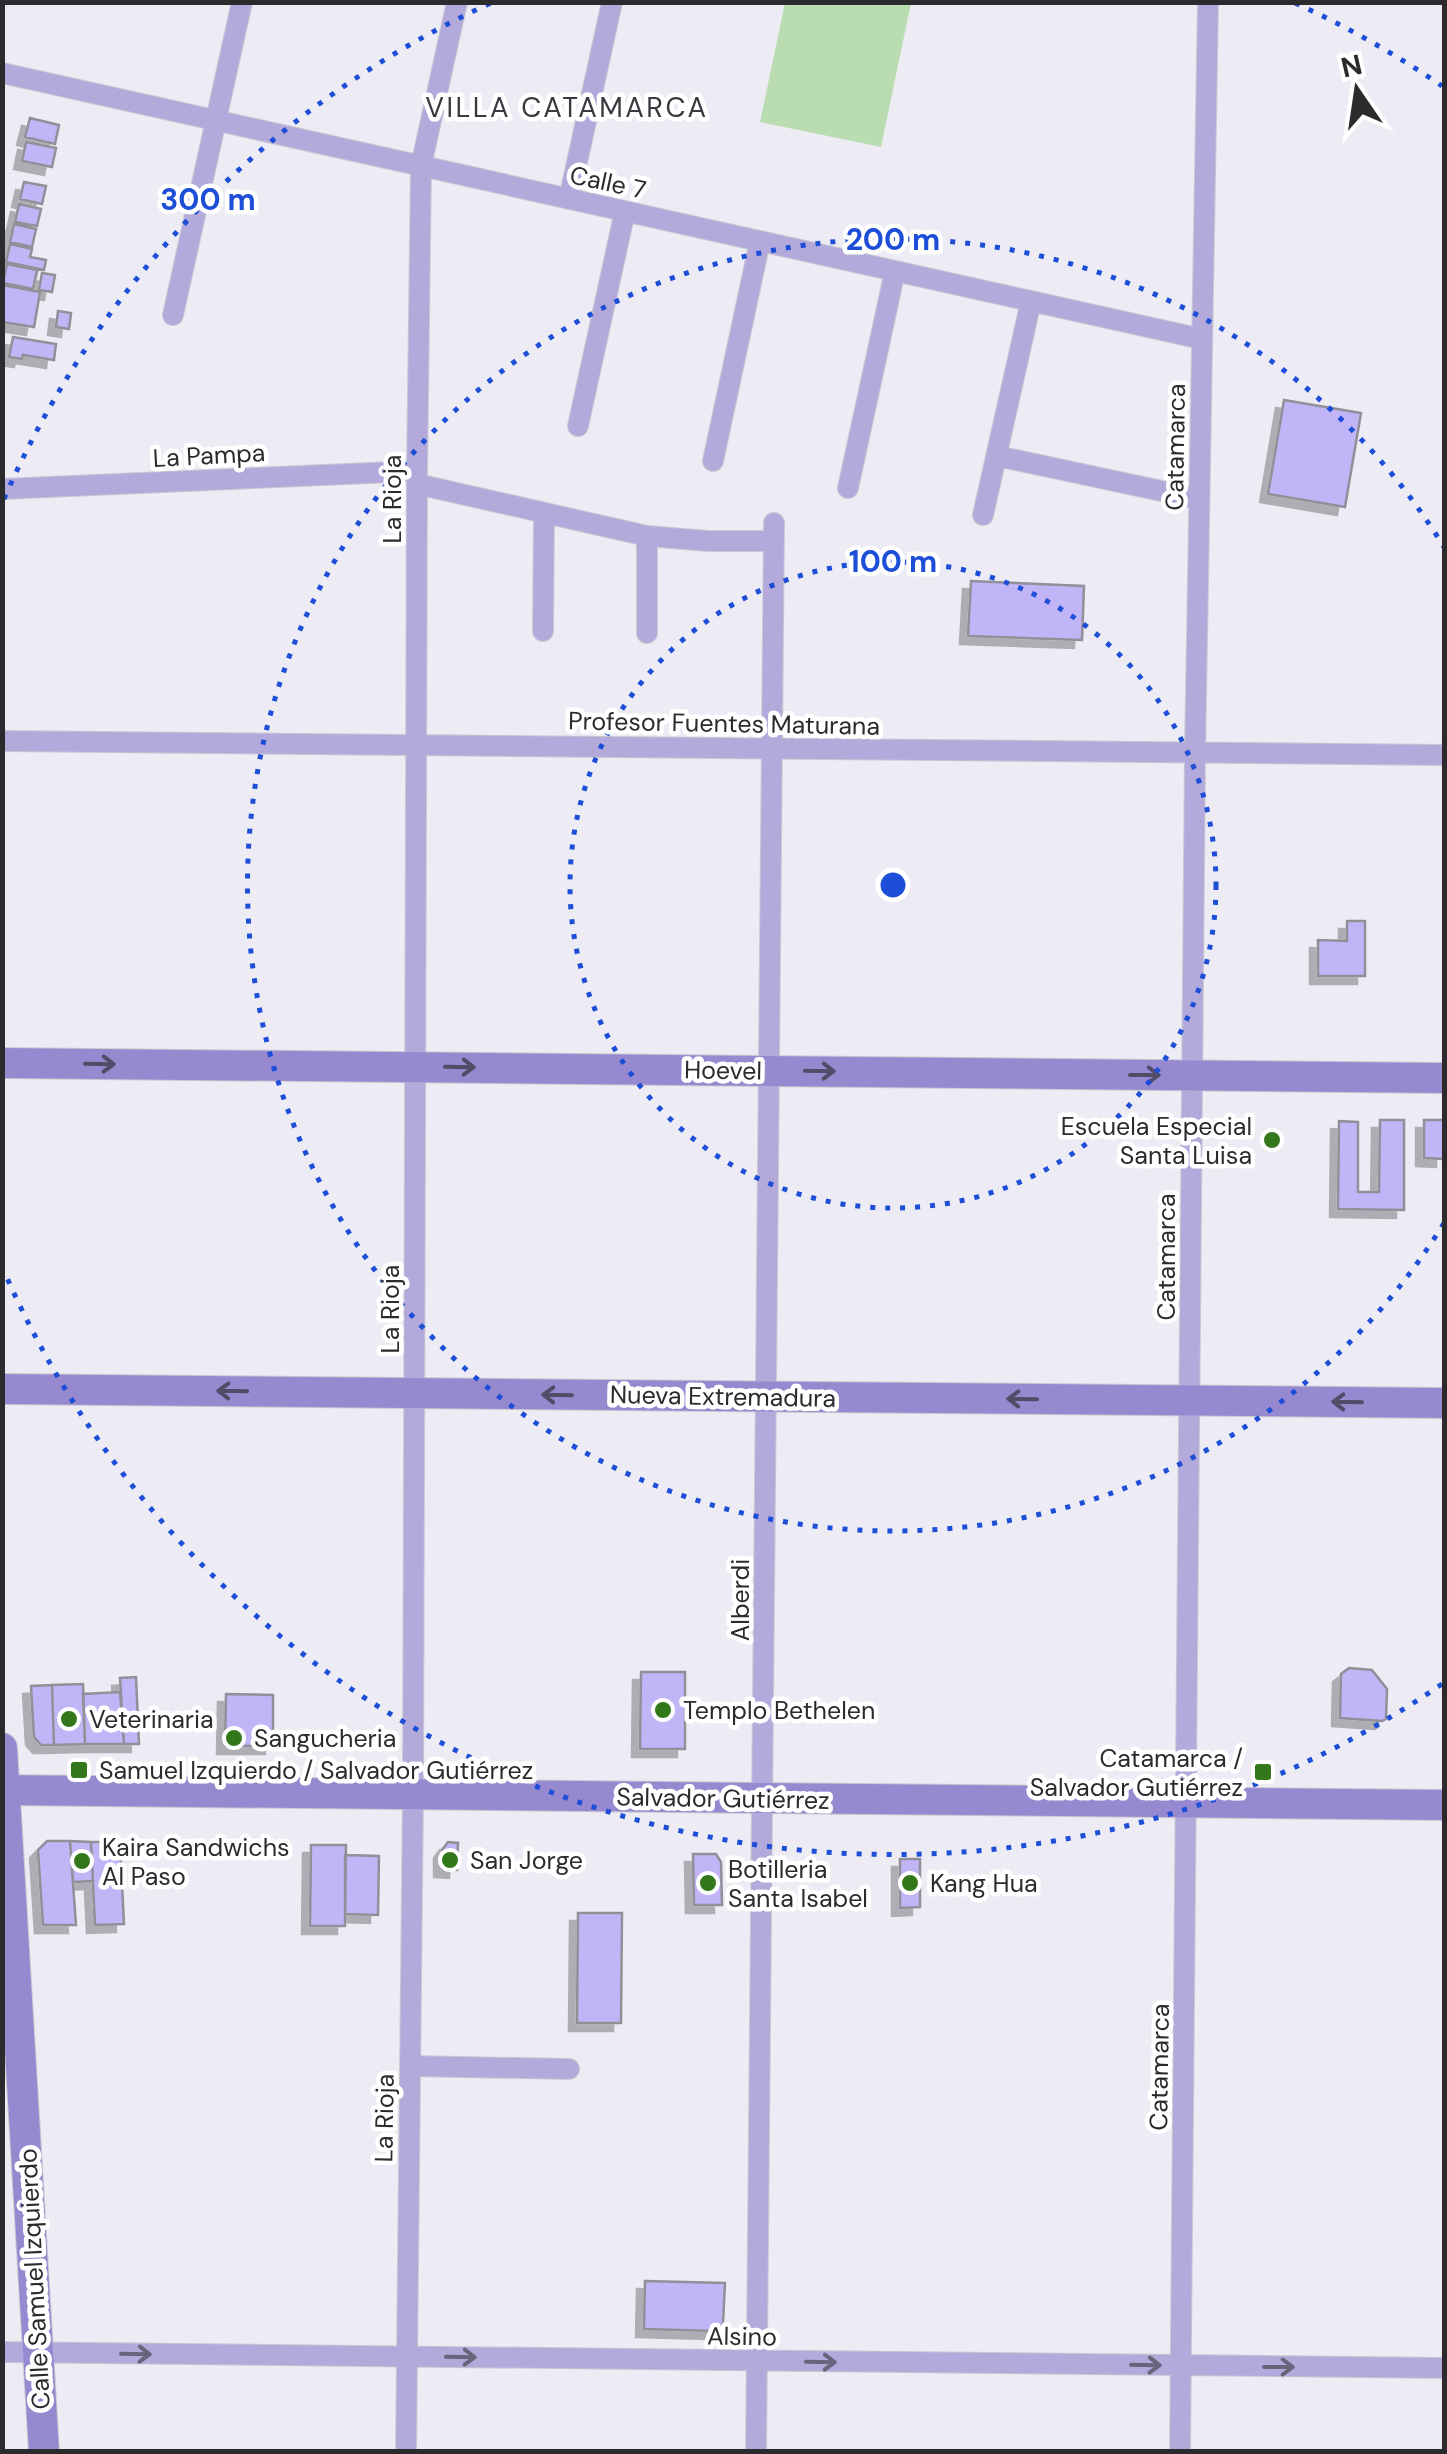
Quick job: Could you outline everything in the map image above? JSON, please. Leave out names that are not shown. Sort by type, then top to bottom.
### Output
[{"type":"street","points":[[173,315],[242,2]]},
{"type":"street","name":"La Rioja","points":[[406,2452],[422,166],[458,2]]},
{"type":"street","points":[[569,199],[612,2]]},
{"type":"street","name":"Catamarca","points":[[1180,2452],[1195,753],[1208,2]]},
{"type":"street","name":"Calle 7","points":[[2,73],[1202,340]]},
{"type":"street","points":[[578,426],[625,211]]},
{"type":"street","points":[[712,461],[760,241]]},
{"type":"street","points":[[848,488],[895,271]]},
{"type":"street","points":[[984,515],[1031,301]]},
{"type":"street","points":[[996,456],[1200,499]]},
{"type":"street","name":"La Pampa","points":[[2,489],[417,478],[647,536],[695,540],[774,532]]},
{"type":"street","points":[[544,513],[544,630]]},
{"type":"street","name":"Alberdi","points":[[756,2452],[774,532]]},
{"type":"street","points":[[647,536],[647,634]]},
{"type":"street","name":"Profesor Fuentes Maturana","points":[[2,741],[1444,755]]},
{"type":"street","name":"Hoevel","points":[[2,1062],[1444,1078]]},
{"type":"street","name":"Nueva Extremadura","points":[[2,1389],[1444,1403]]},
{"type":"street","name":"Calle Samuel Izquierdo","points":[[2,1748],[44,2452]]},
{"type":"street","name":"Salvador Gutiérrez","points":[[4,1790],[1444,1805]]},
{"type":"street","points":[[410,2066],[569,2069]]},
{"type":"street","name":"Alsino","points":[[2,2352],[1444,2368]]},
{"type":"green space","points":[[785,3],[911,3],[881,147],[760,122]]},
{"type":"building","points":[[30,118],[59,125],[55,144],[25,137]]},
{"type":"building","points":[[26,142],[56,148],[52,167],[22,161]]},
{"type":"building","points":[[24,182],[46,186],[42,204],[20,199]]},
{"type":"building","points":[[19,204],[41,209],[37,226],[15,222]]},
{"type":"building","points":[[14,224],[36,229],[32,247],[10,242]]},
{"type":"building","points":[[10,244],[32,249],[30,257],[46,260],[44,270],[6,262]]},
{"type":"building","points":[[7,264],[37,270],[33,289],[3,283]]},
{"type":"building","points":[[42,273],[55,275],[52,292],[39,290]]},
{"type":"building","points":[[2,285],[40,292],[34,327],[2,322]]},
{"type":"building","points":[[58,311],[71,313],[69,329],[56,327]]},
{"type":"building","points":[[13,337],[56,344],[54,360],[9,357]]},
{"type":"building","points":[[1284,400],[1361,413],[1345,507],[1268,494]]},
{"type":"building","points":[[971,581],[1084,586],[1082,640],[968,636]]},
{"type":"building","points":[[1347,921],[1365,921],[1365,976],[1318,976],[1318,940],[1347,941]]},
{"type":"building","points":[[1380,1120],[1404,1120],[1404,1210],[1338,1209],[1339,1121],[1358,1122],[1358,1192],[1379,1192]]},
{"type":"building","points":[[1424,1120],[1444,1120],[1444,1159],[1424,1158]]},
{"type":"building","points":[[1349,1668],[1372,1670],[1387,1689],[1386,1719],[1340,1718],[1341,1674]]},
{"type":"building","name":"Templo Bethelen","points":[[641,1672],[685,1672],[685,1749],[640,1749]]},
{"type":"building","points":[[136,1677],[139,1744],[124,1744],[120,1678]]},
{"type":"building","name":"Veterinaria","points":[[83,1684],[85,1744],[54,1745],[52,1685]]},
{"type":"building","points":[[52,1685],[54,1745],[41,1745],[34,1737],[31,1686]]},
{"type":"building","points":[[120,1692],[124,1744],[85,1744],[83,1694]]},
{"type":"building","points":[[226,1694],[273,1695],[273,1746],[225,1746]]},
{"type":"building","points":[[47,1841],[70,1841],[76,1925],[43,1925],[38,1850]]},
{"type":"building","name":"Kaira Sandwichs Al Paso","points":[[70,1841],[91,1842],[93,1881],[73,1882]]},
{"type":"building","points":[[91,1842],[120,1842],[124,1924],[95,1925]]},
{"type":"building","name":"San Jorge","points":[[448,1842],[458,1843],[457,1870],[442,1869],[442,1850]]},
{"type":"building","points":[[311,1845],[346,1845],[345,1926],[310,1926]]},
{"type":"building","name":"Botilleria Santa Isabel","points":[[693,1854],[716,1854],[721,1862],[722,1905],[694,1905]]},
{"type":"building","points":[[345,1855],[379,1856],[378,1915],[345,1914]]},
{"type":"building","name":"Kang Hua","points":[[900,1859],[920,1859],[920,1907],[900,1908]]},
{"type":"building","points":[[578,1913],[622,1913],[621,2023],[577,2023]]},
{"type":"building","points":[[645,2281],[725,2283],[723,2324],[715,2331],[644,2329]]},
{"type":"place","name":"Escuela Especial Santa Luisa","points":[[1272,1140]]},
{"type":"place","name":"Templo Bethelen","points":[[663,1710]]},
{"type":"place","name":"Veterinaria","points":[[69,1719]]},
{"type":"place","name":"Sangucheria","points":[[234,1738]]},
{"type":"place","name":"Samuel Izquierdo / Salvador Gutiérrez","points":[[79,1770]]},
{"type":"place","name":"Catamarca / Salvador Gutiérrez","points":[[1263,1772]]},
{"type":"place","name":"San Jorge","points":[[450,1860]]},
{"type":"place","name":"Kaira Sandwichs Al Paso","points":[[82,1861]]},
{"type":"place","name":"Botilleria Santa Isabel","points":[[708,1883]]},
{"type":"place","name":"Kang Hua","points":[[910,1883]]},
{"type":"district","name":"VILLA CATAMARCA","points":[[567,107]]}]
